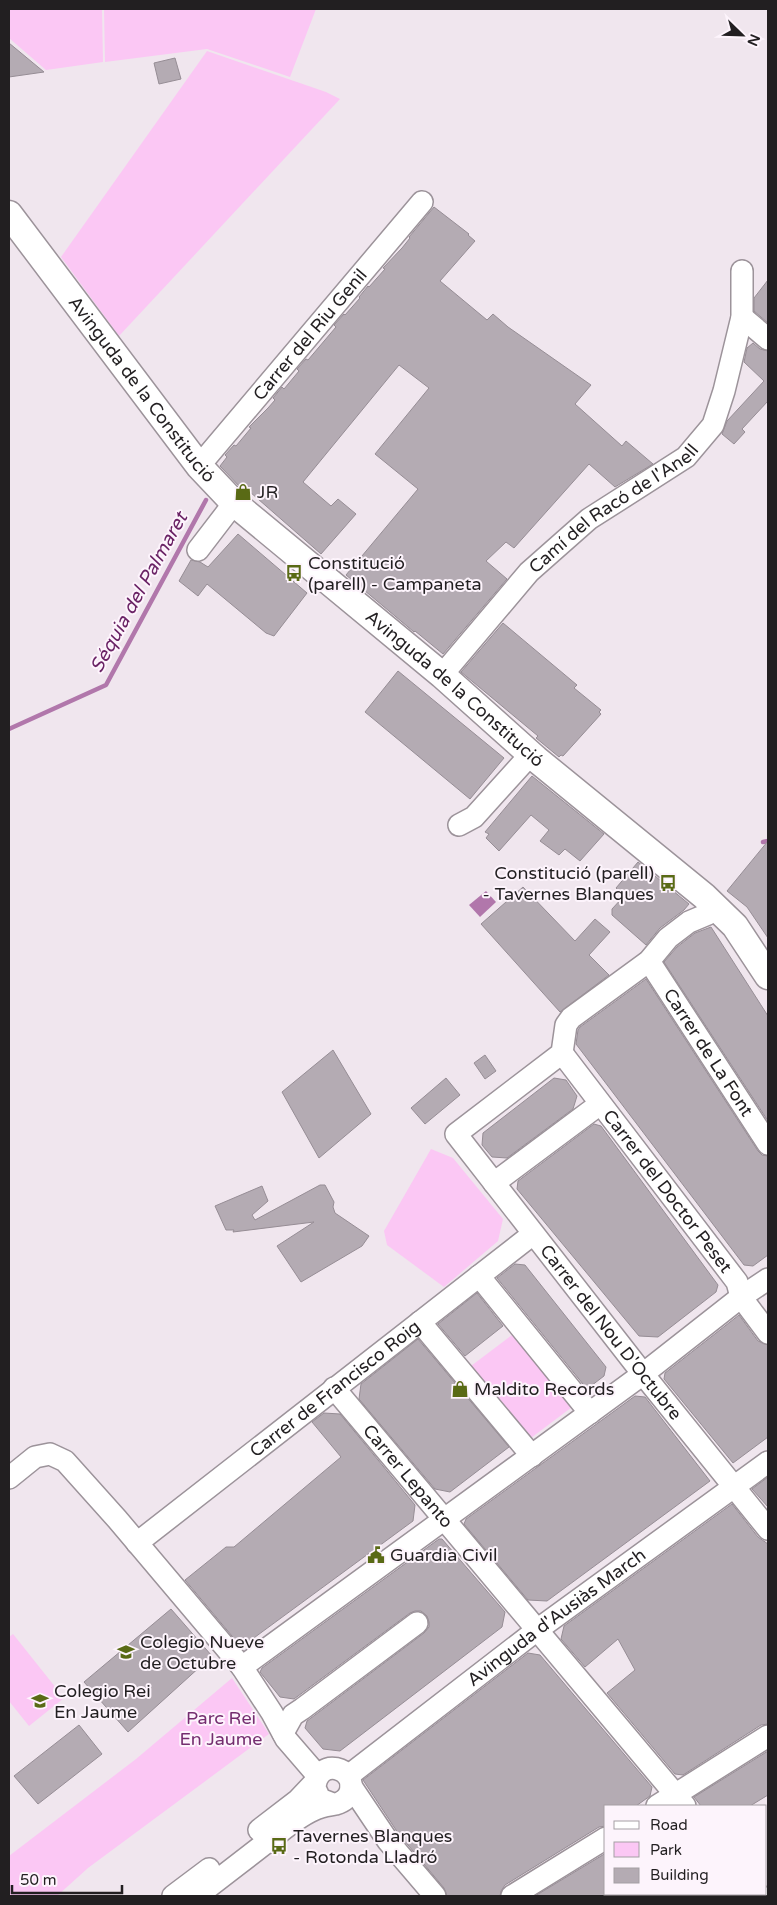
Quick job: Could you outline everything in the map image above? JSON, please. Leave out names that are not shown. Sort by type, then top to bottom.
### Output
[{"type":"main road","name":"Avinguda de la Constitució","points":[[9,214],[198,466],[234,503],[442,675],[531,754],[638,844],[709,901],[735,926],[768,976]]},
{"type":"street","name":"Carrer del Riu Genil","points":[[198,466],[422,202]]},
{"type":"street","name":"Camí del Racó de l'Anell","points":[[442,675],[529,572],[589,519],[688,455],[713,425],[724,391],[742,317],[742,271]]},
{"type":"street","points":[[742,317],[768,339]]},
{"type":"street","points":[[198,550],[234,503]]},
{"type":"street","points":[[459,825],[474,817],[531,754]]},
{"type":"street","points":[[562,1053],[566,1025],[571,1018],[649,961],[668,938],[689,922],[708,914],[709,901]]},
{"type":"street","name":"Carrer de La Font","points":[[649,961],[768,1144]]},
{"type":"street","name":"Carrer del Doctor Peset","points":[[562,1053],[737,1282],[741,1297],[768,1333]]},
{"type":"street","name":"Carrer del Nou D'Octubre","points":[[562,1053],[456,1134],[533,1234],[768,1529]]},
{"type":"street","points":[[494,1183],[600,1104]]},
{"type":"street","name":"Carrer de Francisco Roig","points":[[137,1543],[533,1234]]},
{"type":"street","points":[[479,1276],[590,1413]]},
{"type":"street","points":[[242,1667],[644,1374],[741,1297],[768,1280]]},
{"type":"street","points":[[420,1322],[532,1456]]},
{"type":"street","name":"Carrer Lepanto","points":[[334,1388],[680,1800]]},
{"type":"street","points":[[9,1478],[35,1457],[50,1454],[65,1461],[242,1667],[272,1713],[288,1724],[316,1779],[315,1788],[320,1799],[343,1792]]},
{"type":"street","name":"Avinguda d'Ausiàs March","points":[[197,1896],[285,1828],[343,1792],[537,1630],[768,1462]]},
{"type":"street","points":[[288,1724],[302,1709],[417,1623]]},
{"type":"street","points":[[661,1805],[680,1800],[768,1736]]},
{"type":"street","points":[[173,1896],[298,1800],[328,1768],[334,1768],[343,1771],[343,1792],[435,1896]]},
{"type":"street","points":[[512,1896],[604,1839]]},
{"type":"green space","points":[[9,9],[102,9],[103,62],[46,70],[9,38]]},
{"type":"green space","points":[[104,9],[316,9],[290,77],[207,49],[105,62]]},
{"type":"green space","points":[[207,51],[326,92],[340,99],[119,336],[61,257]]},
{"type":"green space","points":[[431,1149],[453,1158],[503,1219],[498,1241],[444,1287],[387,1245],[384,1231]]},
{"type":"green space","points":[[516,1332],[576,1404],[527,1441],[467,1369]]},
{"type":"green space","points":[[13,1634],[64,1698],[29,1726],[9,1701],[9,1637]]},
{"type":"green space","name":"Parc Rei En Jaume","points":[[232,1678],[269,1734],[88,1868],[57,1896],[9,1896],[9,1856],[136,1759]]},
{"type":"green space","points":[[742,1895],[744,1896],[605,1896]]},
{"type":"shaded area","points":[[486,891],[496,902],[480,917],[469,905]]},
{"type":"building","points":[[9,43],[44,72],[9,77]]},
{"type":"building","points":[[175,58],[181,79],[159,84],[154,63]]},
{"type":"building","points":[[434,207],[469,234],[475,241],[440,281],[487,320],[493,314],[508,327],[591,385],[575,404],[622,446],[626,441],[653,464],[615,487],[589,464],[514,548],[506,542],[486,561],[507,579],[443,654],[346,575],[418,489],[375,454],[429,388],[399,365],[303,482],[331,506],[338,499],[356,514],[321,554],[250,492],[248,494],[241,488],[220,466],[227,457],[225,455],[234,445],[236,446],[251,428],[249,427],[275,400],[273,398],[282,387],[284,389],[299,371],[297,369],[306,359],[308,360],[336,327],[334,325],[385,269],[383,268],[402,248]]},
{"type":"building","points":[[768,280],[768,323],[754,311],[754,298]]},
{"type":"building","points":[[753,343],[760,349],[768,351],[768,401],[742,429],[745,432],[734,444],[722,434],[727,421],[764,381],[744,362],[747,348]]},
{"type":"building","points":[[238,534],[307,593],[274,636],[266,633],[207,584],[198,596],[179,581],[191,560],[200,562],[208,567]]},
{"type":"building","points":[[503,623],[577,685],[574,688],[601,710],[599,712],[601,714],[563,756],[559,757],[536,738],[538,736],[461,672]]},
{"type":"building","points":[[398,671],[504,758],[470,799],[365,712]]},
{"type":"building","points":[[532,776],[604,834],[580,861],[565,849],[559,855],[540,841],[549,830],[531,815],[499,851],[486,838],[489,834],[485,832]]},
{"type":"building","points":[[768,841],[768,938],[747,907],[727,891]]},
{"type":"building","points":[[638,862],[689,904],[660,928],[646,945],[612,915],[612,909],[624,896],[616,888]]},
{"type":"building","points":[[523,887],[575,941],[595,919],[610,932],[589,955],[609,975],[560,1012],[481,924]]},
{"type":"building","points":[[711,927],[768,1016],[768,1121],[664,962],[677,947],[695,933]]},
{"type":"building","points":[[646,979],[758,1151],[762,1155],[768,1156],[768,1255],[753,1266],[744,1265],[576,1044],[580,1027]]},
{"type":"building","points":[[333,1050],[371,1114],[319,1158],[282,1092]]},
{"type":"building","points":[[485,1055],[496,1071],[485,1079],[474,1063]]},
{"type":"building","points":[[446,1078],[460,1095],[425,1124],[411,1108]]},
{"type":"building","points":[[554,1078],[566,1080],[577,1096],[573,1109],[507,1158],[492,1157],[482,1145],[483,1133]]},
{"type":"building","points":[[594,1124],[601,1126],[718,1285],[716,1292],[658,1337],[639,1336],[517,1189],[518,1181]]},
{"type":"building","points":[[320,1185],[325,1185],[334,1202],[335,1213],[369,1236],[362,1246],[301,1282],[277,1246],[314,1222],[233,1232],[234,1230],[226,1230],[215,1206],[262,1186],[268,1201],[252,1215],[255,1220]]},
{"type":"building","points":[[515,1264],[525,1265],[606,1367],[604,1376],[587,1389],[497,1278]]},
{"type":"building","points":[[477,1293],[503,1326],[465,1356],[438,1324]]},
{"type":"building","points":[[739,1315],[758,1341],[768,1345],[768,1437],[733,1463],[664,1379],[665,1373]]},
{"type":"building","points":[[418,1339],[509,1447],[450,1492],[435,1489],[359,1399],[361,1384]]},
{"type":"building","points":[[635,1396],[645,1397],[710,1481],[547,1601],[528,1600],[464,1524],[466,1519]]},
{"type":"building","points":[[324,1413],[340,1414],[369,1449],[415,1505],[413,1521],[247,1643],[237,1642],[185,1580],[226,1547],[234,1547],[341,1457],[312,1422]]},
{"type":"building","points":[[768,1477],[768,1507],[752,1489]]},
{"type":"building","points":[[732,1504],[758,1537],[768,1544],[768,1724],[761,1725],[683,1775],[675,1774],[607,1693],[635,1670],[618,1639],[585,1667],[561,1639],[564,1626]]},
{"type":"building","points":[[439,1539],[442,1539],[505,1612],[502,1627],[340,1751],[323,1749],[305,1728],[307,1721],[424,1633],[429,1627],[427,1616],[421,1611],[410,1613],[294,1699],[280,1697],[260,1672],[262,1668]]},
{"type":"building","points":[[171,1609],[212,1656],[128,1732],[84,1682]]},
{"type":"building","points":[[528,1653],[540,1655],[652,1787],[650,1796],[637,1805],[604,1805],[604,1826],[599,1827],[505,1885],[500,1896],[447,1896],[444,1888],[398,1833],[363,1780]]},
{"type":"building","points":[[79,1725],[102,1754],[38,1804],[14,1776]]},
{"type":"building","points":[[768,1751],[768,1795],[752,1805],[700,1805],[694,1797]]},
{"type":"building","points":[[604,1854],[604,1895],[606,1896],[535,1896]]},
{"type":"waterway","name":"Séquia del Palmaret","points":[[9,729],[106,685],[206,500]]},
{"type":"waterway","name":"Séquia del Palmaret","points":[[763,842],[768,841]]},
{"type":"place","name":"JR","points":[[243,492]]},
{"type":"place","name":"Constitució (parell) - Campaneta","points":[[294,573]]},
{"type":"place","name":"Constitució (parell) - Tavernes Blanques","points":[[668,883]]},
{"type":"place","name":"Maldito Records","points":[[460,1389]]},
{"type":"place","name":"Guardia Civil","points":[[376,1555]]},
{"type":"place","name":"Colegio Nueve de Octubre","points":[[126,1652]]},
{"type":"place","name":"Colegio Rei En Jaume","points":[[40,1701]]},
{"type":"place","name":"Tavernes Blanques - Rotonda Lladró","points":[[279,1846]]}]
